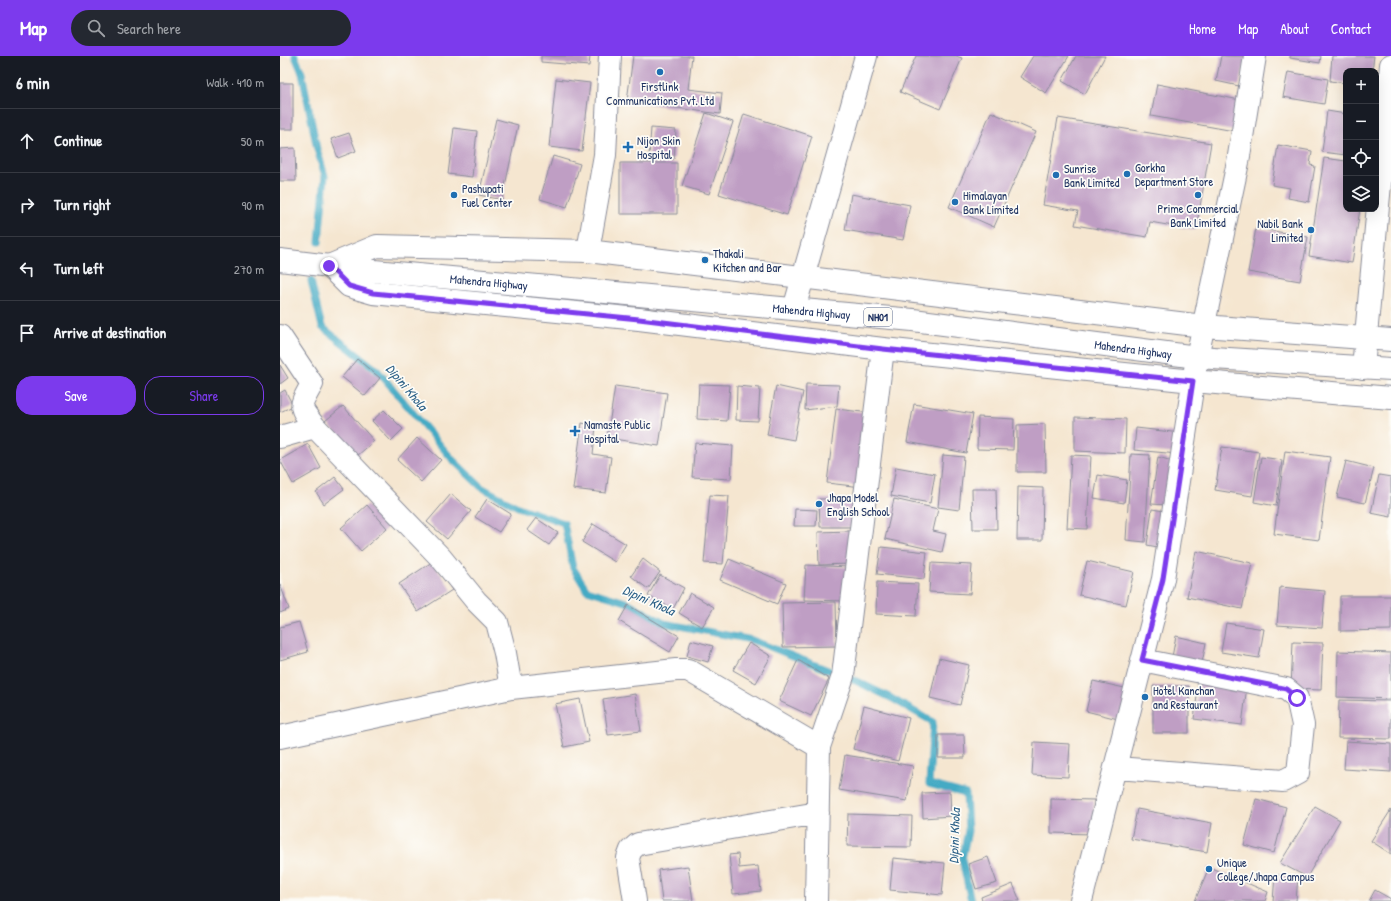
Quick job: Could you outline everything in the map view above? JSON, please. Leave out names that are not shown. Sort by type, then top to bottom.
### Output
[{"type":"main road","points":[[588,251],[605,155],[610,56]]},
{"type":"main road","points":[[794,309],[866,56]]},
{"type":"main road","points":[[1081,901],[1117,768],[1142,660],[1163,579],[1197,357],[1238,162],[1255,56]]},
{"type":"main road","points":[[1363,368],[1391,65]]},
{"type":"main road","points":[[1391,340],[1203,326],[803,276],[588,251],[376,246],[329,266],[349,286],[373,293],[639,319],[883,349],[1193,381],[1391,398]]},
{"type":"main road","name":"Mahendra Highway","points":[[280,260],[329,266],[913,320],[1197,357],[1391,370]]},
{"type":"main road","points":[[280,336],[312,384],[301,404],[302,410],[314,427],[441,558],[476,601],[497,622],[505,653],[511,688]]},
{"type":"main road","points":[[816,901],[819,748],[842,676],[883,349]]},
{"type":"main road","points":[[280,437],[314,427]]},
{"type":"main road","points":[[1117,768],[1283,780],[1298,772],[1303,725],[1297,698],[1286,689],[1142,660]]},
{"type":"main road","points":[[280,737],[511,688],[676,670],[688,670],[819,748]]},
{"type":"main road","points":[[634,901],[628,858],[631,850],[638,844],[818,813]]},
{"type":"building","points":[[541,56],[590,56],[589,66],[541,62]]},
{"type":"building","name":"Firstlink Communications Pvt. Ltd","points":[[633,56],[692,56],[688,89],[722,93],[720,114],[627,101]]},
{"type":"building","points":[[916,56],[956,56],[962,58],[940,109],[900,92]]},
{"type":"building","points":[[1033,56],[1069,56],[1046,93],[1020,77]]},
{"type":"building","points":[[1076,56],[1105,56],[1085,94],[1062,81]]},
{"type":"building","points":[[1221,56],[1247,56],[1239,86],[1216,81]]},
{"type":"building","points":[[1290,56],[1321,56],[1320,63],[1290,58]]},
{"type":"building","points":[[1332,56],[1374,56],[1372,68],[1343,68],[1343,83],[1330,81]]},
{"type":"building","points":[[1288,72],[1328,79],[1324,104],[1283,97]]},
{"type":"building","points":[[556,79],[590,83],[582,151],[549,147]]},
{"type":"building","points":[[280,83],[293,83],[293,129],[280,129]]},
{"type":"building","points":[[1157,84],[1240,100],[1234,131],[1151,116]]},
{"type":"building","points":[[1327,111],[1343,114],[1343,155],[1322,152]]},
{"type":"building","points":[[991,112],[1036,132],[994,227],[949,207]]},
{"type":"building","points":[[706,113],[733,122],[709,194],[682,186]]},
{"type":"building","points":[[744,114],[812,136],[787,215],[719,194]]},
{"type":"building","name":"Gorkha Department Store","points":[[1058,118],[1211,143],[1196,230],[1150,222],[1147,237],[1075,225],[1078,211],[1043,205]]},
{"type":"building","points":[[496,119],[518,125],[502,200],[479,195]]},
{"type":"building","points":[[454,128],[477,131],[472,177],[448,174]]},
{"type":"building","points":[[651,128],[676,130],[674,159],[649,157]]},
{"type":"building","points":[[349,133],[356,151],[338,158],[331,139]]},
{"type":"building","points":[[1278,145],[1312,151],[1310,165],[1315,166],[1309,202],[1288,198],[1290,188],[1272,185]]},
{"type":"building","points":[[295,148],[296,181],[280,181],[280,149]]},
{"type":"building","points":[[553,156],[580,164],[567,207],[540,199]]},
{"type":"building","points":[[1324,158],[1343,161],[1343,212],[1360,212],[1352,263],[1309,256]]},
{"type":"building","points":[[620,163],[677,163],[677,214],[620,214]]},
{"type":"building","points":[[851,194],[910,205],[903,240],[845,230]]},
{"type":"building","points":[[1256,228],[1308,237],[1300,281],[1248,272]]},
{"type":"building","points":[[357,359],[380,378],[365,396],[342,377]]},
{"type":"building","points":[[280,365],[288,378],[280,384]]},
{"type":"building","points":[[699,384],[730,385],[727,421],[697,419]]},
{"type":"building","points":[[806,384],[839,385],[837,406],[805,410]]},
{"type":"building","points":[[615,386],[667,393],[659,446],[607,438]]},
{"type":"building","points":[[737,386],[760,388],[758,421],[736,420]]},
{"type":"building","points":[[776,386],[803,392],[794,440],[767,435]]},
{"type":"building","points":[[285,390],[293,406],[280,412],[280,393]]},
{"type":"building","points":[[914,404],[973,414],[966,453],[907,442]]},
{"type":"building","points":[[343,406],[374,441],[357,456],[325,421]]},
{"type":"building","points":[[836,409],[871,413],[862,487],[827,483]]},
{"type":"building","points":[[384,410],[403,429],[391,441],[372,421]]},
{"type":"building","points":[[978,417],[1014,419],[1013,450],[977,449]]},
{"type":"building","points":[[1075,417],[1126,419],[1125,453],[1075,451]]},
{"type":"building","points":[[582,423],[596,426],[593,454],[611,457],[606,493],[573,489]]},
{"type":"building","points":[[1045,424],[1046,472],[1017,472],[1017,425]]},
{"type":"building","points":[[1136,428],[1181,433],[1178,454],[1134,450]]},
{"type":"building","points":[[417,438],[441,460],[421,482],[397,460]]},
{"type":"building","points":[[695,443],[733,446],[731,479],[692,477]]},
{"type":"building","points":[[308,444],[321,468],[293,484],[280,460]]},
{"type":"building","points":[[1222,447],[1259,452],[1252,496],[1215,490]]},
{"type":"building","points":[[1285,451],[1330,457],[1319,540],[1274,534]]},
{"type":"building","points":[[1131,454],[1150,455],[1145,542],[1126,540]]},
{"type":"building","points":[[943,455],[964,457],[959,510],[938,507]]},
{"type":"building","points":[[1071,455],[1091,456],[1087,529],[1067,528]]},
{"type":"building","points":[[1158,457],[1176,462],[1168,505],[1151,504]]},
{"type":"building","points":[[1261,457],[1282,460],[1276,506],[1254,502]]},
{"type":"building","points":[[1346,461],[1374,468],[1365,503],[1337,497]]},
{"type":"building","points":[[896,467],[935,474],[930,503],[891,496]]},
{"type":"building","points":[[1098,475],[1127,480],[1124,503],[1094,498]]},
{"type":"building","points":[[1379,475],[1391,477],[1391,517],[1371,513]]},
{"type":"building","points":[[335,477],[344,489],[324,504],[316,492]]},
{"type":"building","points":[[1018,487],[1043,488],[1042,540],[1017,540]]},
{"type":"building","points":[[972,489],[996,489],[997,529],[973,529]]},
{"type":"building","points":[[451,494],[471,511],[447,539],[427,522]]},
{"type":"building","points":[[710,495],[729,496],[723,564],[704,563]]},
{"type":"building","points":[[487,499],[511,514],[499,532],[475,517]]},
{"type":"building","points":[[819,499],[861,499],[861,527],[820,527]]},
{"type":"building","points":[[894,499],[938,509],[933,531],[946,534],[942,552],[885,539]]},
{"type":"building","points":[[367,505],[387,528],[361,551],[341,528]]},
{"type":"building","points":[[795,509],[817,510],[816,526],[794,526]]},
{"type":"building","points":[[1152,509],[1170,512],[1163,548],[1147,545]]},
{"type":"building","points":[[536,518],[558,533],[549,545],[527,530]]},
{"type":"building","points":[[593,524],[626,544],[615,562],[582,542]]},
{"type":"building","points":[[850,531],[851,564],[819,565],[818,532]]},
{"type":"building","points":[[881,547],[927,552],[924,579],[877,574]]},
{"type":"building","points":[[1196,551],[1252,563],[1242,609],[1187,597]]},
{"type":"building","points":[[643,559],[660,572],[648,589],[631,576]]},
{"type":"building","points":[[729,559],[786,583],[777,604],[720,580]]},
{"type":"building","points":[[1087,561],[1134,572],[1126,605],[1079,595]]},
{"type":"building","points":[[432,562],[452,590],[418,612],[399,584]]},
{"type":"building","points":[[931,563],[972,565],[970,594],[929,592]]},
{"type":"building","points":[[806,565],[848,567],[847,601],[804,600]]},
{"type":"building","points":[[660,575],[684,588],[673,609],[648,596]]},
{"type":"building","points":[[877,582],[918,584],[916,616],[876,614]]},
{"type":"building","points":[[280,584],[289,609],[280,613]]},
{"type":"building","points":[[1280,587],[1325,591],[1322,628],[1277,625]]},
{"type":"building","points":[[690,593],[714,607],[702,627],[679,613]]},
{"type":"building","points":[[1340,596],[1391,596],[1391,630],[1340,631]]},
{"type":"building","points":[[836,602],[837,646],[783,647],[782,603]]},
{"type":"building","points":[[628,605],[679,636],[670,652],[619,621]]},
{"type":"building","points":[[299,622],[308,652],[280,660],[280,627]]},
{"type":"building","points":[[1226,623],[1264,629],[1259,658],[1221,652]]},
{"type":"building","points":[[1176,636],[1206,643],[1202,663],[1172,657]]},
{"type":"building","points":[[691,640],[713,646],[708,662],[687,656]]},
{"type":"building","points":[[1293,642],[1323,643],[1321,690],[1291,689]]},
{"type":"building","points":[[749,643],[771,656],[756,683],[733,670]]},
{"type":"building","points":[[1338,651],[1391,653],[1391,699],[1337,697]]},
{"type":"building","points":[[939,658],[969,665],[960,705],[930,698]]},
{"type":"building","points":[[798,660],[829,679],[811,716],[779,701]]},
{"type":"building","points":[[1093,681],[1129,689],[1122,720],[1086,711]]},
{"type":"building","points":[[1199,681],[1247,686],[1242,725],[1194,719]]},
{"type":"building","points":[[1153,686],[1189,686],[1189,733],[1153,733]]},
{"type":"building","points":[[635,694],[641,731],[608,735],[603,699]]},
{"type":"building","points":[[580,699],[589,742],[564,747],[555,704]]},
{"type":"building","points":[[1339,700],[1391,701],[1391,739],[1338,738]]},
{"type":"building","points":[[864,706],[909,718],[898,761],[853,749]]},
{"type":"building","points":[[938,735],[964,735],[965,758],[938,758]]},
{"type":"building","points":[[1346,741],[1391,744],[1391,772],[1344,769]]},
{"type":"building","points":[[1034,742],[1070,744],[1068,777],[1032,775]]},
{"type":"building","points":[[845,755],[913,766],[907,801],[839,790]]},
{"type":"building","points":[[950,792],[951,816],[923,818],[922,793]]},
{"type":"building","points":[[1051,799],[1094,800],[1093,834],[1051,833]]},
{"type":"building","points":[[1256,799],[1286,807],[1274,853],[1244,845]]},
{"type":"building","points":[[1315,806],[1340,820],[1307,877],[1280,863]]},
{"type":"building","points":[[1137,809],[1212,823],[1207,852],[1131,839]]},
{"type":"building","points":[[1391,810],[1391,854],[1371,841]]},
{"type":"building","points":[[848,814],[912,816],[911,847],[847,846]]},
{"type":"building","points":[[738,854],[739,868],[758,866],[761,891],[733,894],[729,855]]},
{"type":"building","points":[[988,857],[997,883],[976,889],[968,864]]},
{"type":"building","points":[[893,858],[945,863],[942,895],[890,890]]},
{"type":"building","points":[[688,866],[693,901],[662,901],[658,870]]},
{"type":"building","points":[[1209,867],[1268,892],[1265,901],[1195,901]]},
{"type":"building","points":[[1275,875],[1298,876],[1296,901],[1273,901]]},
{"type":"building","points":[[1013,884],[1020,901],[982,901],[981,897]]},
{"type":"building","points":[[1375,890],[1391,899],[1391,901],[1369,901]]},
{"type":"waterway","name":"Dipini Khola","points":[[295,56],[302,73],[317,149],[325,176],[319,242]]},
{"type":"waterway","name":"Dipini Khola","points":[[311,281],[322,327],[377,370],[452,459],[481,487],[518,507],[564,523],[573,568],[587,590],[629,603],[664,623],[752,640],[856,681],[891,698],[933,722],[929,784],[966,794],[968,831],[962,859],[971,901]]},
{"type":"place","name":"Firstlink Communications Pvt. Ltd","points":[[660,72]]},
{"type":"place","name":"Nijon Skin Hospital","points":[[628,147]]},
{"type":"place","name":"Gorkha Department Store","points":[[1127,174]]},
{"type":"place","name":"Sunrise Bank Limited","points":[[1056,175]]},
{"type":"place","name":"Pashupati Fuel Center","points":[[454,195]]},
{"type":"place","name":"Prime Commercial Bank Limited","points":[[1198,195]]},
{"type":"place","name":"Himalayan Bank Limited","points":[[955,202]]},
{"type":"place","name":"Nabil Bank Limited","points":[[1311,230]]},
{"type":"place","name":"Thakali Kitchen and Bar","points":[[705,260]]},
{"type":"place","name":"Namaste Public Hospital","points":[[575,431]]},
{"type":"place","name":"Jhapa Model English School","points":[[819,504]]},
{"type":"place","name":"Hotel Kanchan and Restaurant","points":[[1145,697]]},
{"type":"place","name":"Unique College/Jhapa Campus","points":[[1209,869]]},
{"type":"route","points":[[329,266],[349,286],[373,293],[639,319],[883,349],[1193,381],[1163,579],[1142,660],[1286,689],[1297,698]]}]
